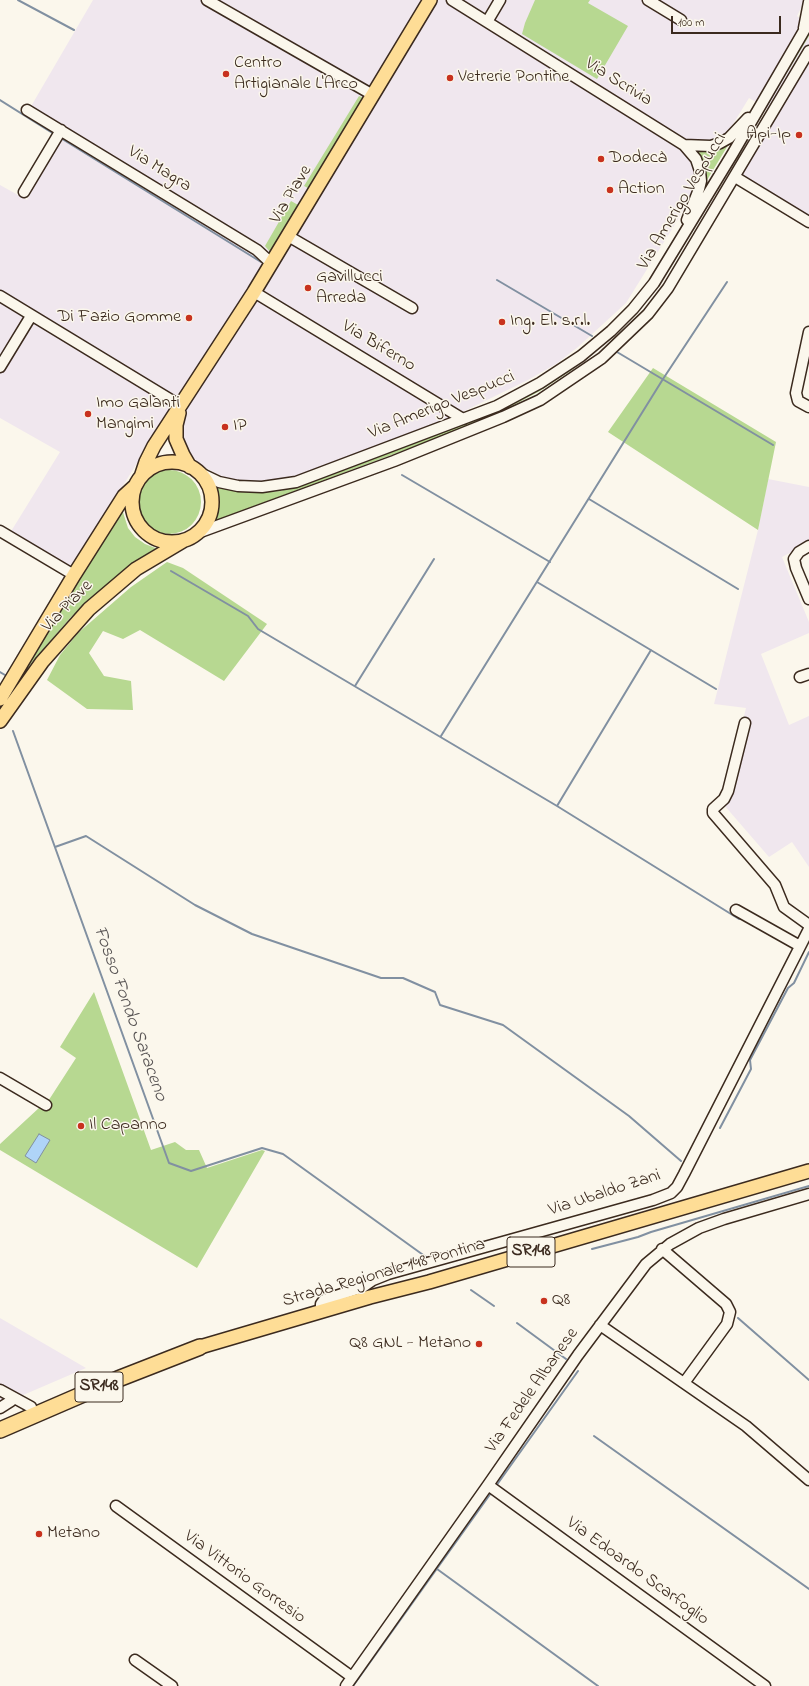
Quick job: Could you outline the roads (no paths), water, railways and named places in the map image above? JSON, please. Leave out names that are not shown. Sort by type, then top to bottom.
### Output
[{"type":"highway","name":"Strada Regionale 148 Pontina","points":[[0,1419],[115,1373],[200,1347]]},
{"type":"highway","name":"Strada Regionale 148 Pontina","points":[[0,1430],[118,1379],[200,1347]]},
{"type":"main road","name":"Via Piave","points":[[0,699],[74,575],[124,496],[138,481],[154,446],[272,263],[430,0]]},
{"type":"main road","name":"Via Piave","points":[[181,406],[175,434],[177,444],[193,469]]},
{"type":"main road","points":[[169,462],[180,463],[193,469],[204,480],[210,491],[211,503],[209,515],[204,526],[195,534],[183,541],[170,542],[157,540],[146,533],[138,523],[133,511],[132,498],[138,481],[149,470],[158,464],[169,462]]},
{"type":"main road","name":"Via Piave","points":[[0,721],[45,658],[102,596],[136,569],[183,541]]},
{"type":"main road","name":"Strada Regionale 148 Pontina","points":[[200,1347],[320,1311],[429,1282],[809,1171]]},
{"type":"street","points":[[207,0],[373,95]]},
{"type":"street","name":"Via Scrivia","points":[[452,0],[684,145],[696,159],[700,171],[701,181],[679,243]]},
{"type":"street","points":[[487,22],[500,0]]},
{"type":"street","points":[[648,0],[680,20]]},
{"type":"street","points":[[802,33],[809,2]]},
{"type":"street","name":"Via Amerigo Vespucci","points":[[193,469],[219,482],[238,486],[262,487],[280,485],[320,474],[497,406],[540,383],[581,356],[605,336],[633,309],[654,283],[809,22]]},
{"type":"street","name":"Via Amerigo Vespucci","points":[[195,534],[466,433],[540,400],[572,380],[602,358],[648,314],[668,288],[809,51]]},
{"type":"street","name":"Via Scrivia","points":[[684,145],[711,146],[720,143],[729,138],[761,103]]},
{"type":"street","name":"Via Magra","points":[[27,110],[257,250],[272,263]]},
{"type":"street","points":[[24,192],[61,130]]},
{"type":"street","points":[[735,177],[809,222]]},
{"type":"street","points":[[288,236],[412,308]]},
{"type":"street","name":"Via Biferno","points":[[254,292],[463,419]]},
{"type":"street","points":[[0,296],[181,406]]},
{"type":"street","points":[[0,368],[32,316]]},
{"type":"street","points":[[809,332],[796,393],[798,401],[809,407]]},
{"type":"street","points":[[0,531],[74,575]]},
{"type":"street","points":[[809,546],[797,553],[794,560],[809,599]]},
{"type":"street","points":[[745,723],[728,791],[724,799],[713,809],[713,813],[775,885],[779,891],[784,907],[809,925]]},
{"type":"street","points":[[736,910],[800,946]]},
{"type":"street","name":"Via Ubaldo Zani","points":[[320,1311],[321,1304],[324,1300],[363,1287],[373,1280],[388,1274],[653,1200],[670,1193],[682,1179],[749,1050],[809,929]]},
{"type":"street","points":[[0,1078],[46,1105]]},
{"type":"street","name":"Via Fedele Albanese","points":[[346,1686],[600,1325],[641,1270],[662,1249],[685,1235],[717,1221],[809,1194]]},
{"type":"street","points":[[662,1249],[726,1304],[730,1312],[730,1318],[727,1324],[684,1383]]},
{"type":"street","points":[[600,1325],[746,1426],[809,1480]]},
{"type":"street","points":[[0,1390],[31,1407]]},
{"type":"street","points":[[0,1408],[11,1401],[12,1397]]},
{"type":"street","name":"Via Edoardo Scarfoglio","points":[[488,1485],[765,1686]]},
{"type":"street","name":"Via Vittorio Gorresio","points":[[116,1506],[352,1677]]},
{"type":"street","points":[[135,1660],[172,1686]]},
{"type":"water","points":[[39,1134],[50,1140],[36,1163],[25,1156]]},
{"type":"waterway","points":[[18,0],[74,30]]},
{"type":"waterway","points":[[0,100],[54,134]]},
{"type":"waterway","points":[[59,137],[261,262]]},
{"type":"waterway","points":[[497,280],[592,336]]},
{"type":"waterway","points":[[441,736],[663,379],[727,282]]},
{"type":"waterway","points":[[617,352],[773,445]]},
{"type":"waterway","points":[[402,475],[550,562]]},
{"type":"waterway","points":[[589,499],[738,589]]},
{"type":"waterway","points":[[355,686],[434,559]]},
{"type":"waterway","points":[[171,571],[248,616],[258,629],[557,806],[739,919]]},
{"type":"waterway","points":[[537,582],[716,689]]},
{"type":"waterway","points":[[557,806],[651,650]]},
{"type":"waterway","name":"Fosso Fondo Saraceno","points":[[0,672],[5,675]]},
{"type":"waterway","name":"Fosso Fondo Saraceno","points":[[13,731],[169,1163],[191,1171],[262,1148],[283,1154],[426,1257]]},
{"type":"waterway","points":[[55,847],[86,836],[195,905],[252,934],[381,978],[403,978],[435,992],[440,1005],[503,1025],[629,1116],[681,1161]]},
{"type":"waterway","points":[[720,1128],[751,1069],[750,1060],[788,988],[794,983],[809,952]]},
{"type":"waterway","points":[[592,1249],[638,1237],[809,1186]]},
{"type":"waterway","name":"Fosso Fondo Saraceno","points":[[471,1290],[494,1306]]},
{"type":"waterway","points":[[738,1318],[809,1380]]},
{"type":"waterway","name":"Fosso Fondo Saraceno","points":[[517,1323],[566,1359]]},
{"type":"waterway","points":[[496,1486],[578,1371]]},
{"type":"waterway","points":[[594,1436],[809,1589]]},
{"type":"waterway","points":[[353,1686],[491,1493]]},
{"type":"waterway","points":[[437,1569],[598,1686]]},
{"type":"place","name":"Centro Artigianale L'Arco","points":[[226,74]]},
{"type":"place","name":"Vetrerie Pontine","points":[[450,78]]},
{"type":"place","name":"Api-Ip","points":[[799,135]]},
{"type":"place","name":"Dodecà","points":[[601,159]]},
{"type":"place","name":"Action","points":[[610,190]]},
{"type":"place","name":"Gavillucci Arreda","points":[[308,288]]},
{"type":"place","name":"Di Fazio Gomme","points":[[189,318]]},
{"type":"place","name":"Ing. El. s.r.l.","points":[[502,322]]},
{"type":"place","name":"Imo Galanti Mangimi","points":[[88,414]]},
{"type":"place","name":"IP","points":[[225,427]]},
{"type":"place","name":"Il Capanno","points":[[81,1126]]},
{"type":"place","name":"Q8","points":[[544,1301]]},
{"type":"place","name":"Q8 GNL - Metano","points":[[479,1344]]},
{"type":"place","name":"Metano","points":[[39,1534]]}]
